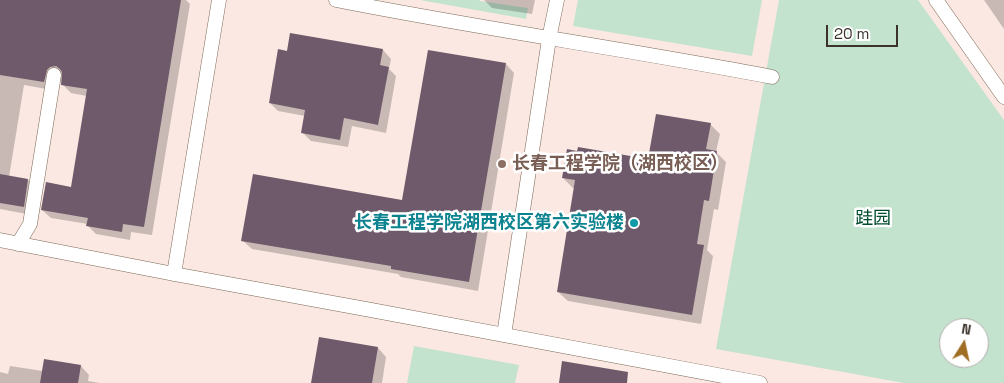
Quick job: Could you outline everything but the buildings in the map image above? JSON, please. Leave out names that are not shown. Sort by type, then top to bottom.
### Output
[{"type":"lane","points":[[174,274],[219,0]]},
{"type":"lane","points":[[336,0],[772,77]]},
{"type":"lane","points":[[504,335],[556,0]]},
{"type":"lane","points":[[936,0],[1004,97]]},
{"type":"lane","points":[[18,244],[30,224],[54,75]]},
{"type":"lane","points":[[0,240],[760,383]]},
{"type":"shaded area","name":"长春工程学院（湖西校区）","points":[[0,0],[1004,0],[1004,383],[0,383]]},
{"type":"green space","points":[[420,0],[479,0],[528,8],[526,19]]},
{"type":"green space","points":[[578,0],[762,0],[752,56],[573,26]]},
{"type":"green space","name":"跬园","points":[[779,0],[918,0],[1004,120],[1004,383],[904,383],[716,349]]},
{"type":"green space","points":[[414,346],[519,365],[515,383],[407,383]]},
{"type":"place","name":"长春工程学院（湖西校区）","points":[[502,164]]},
{"type":"place","name":"长春工程学院湖西校区第六实验楼","points":[[634,223]]}]
